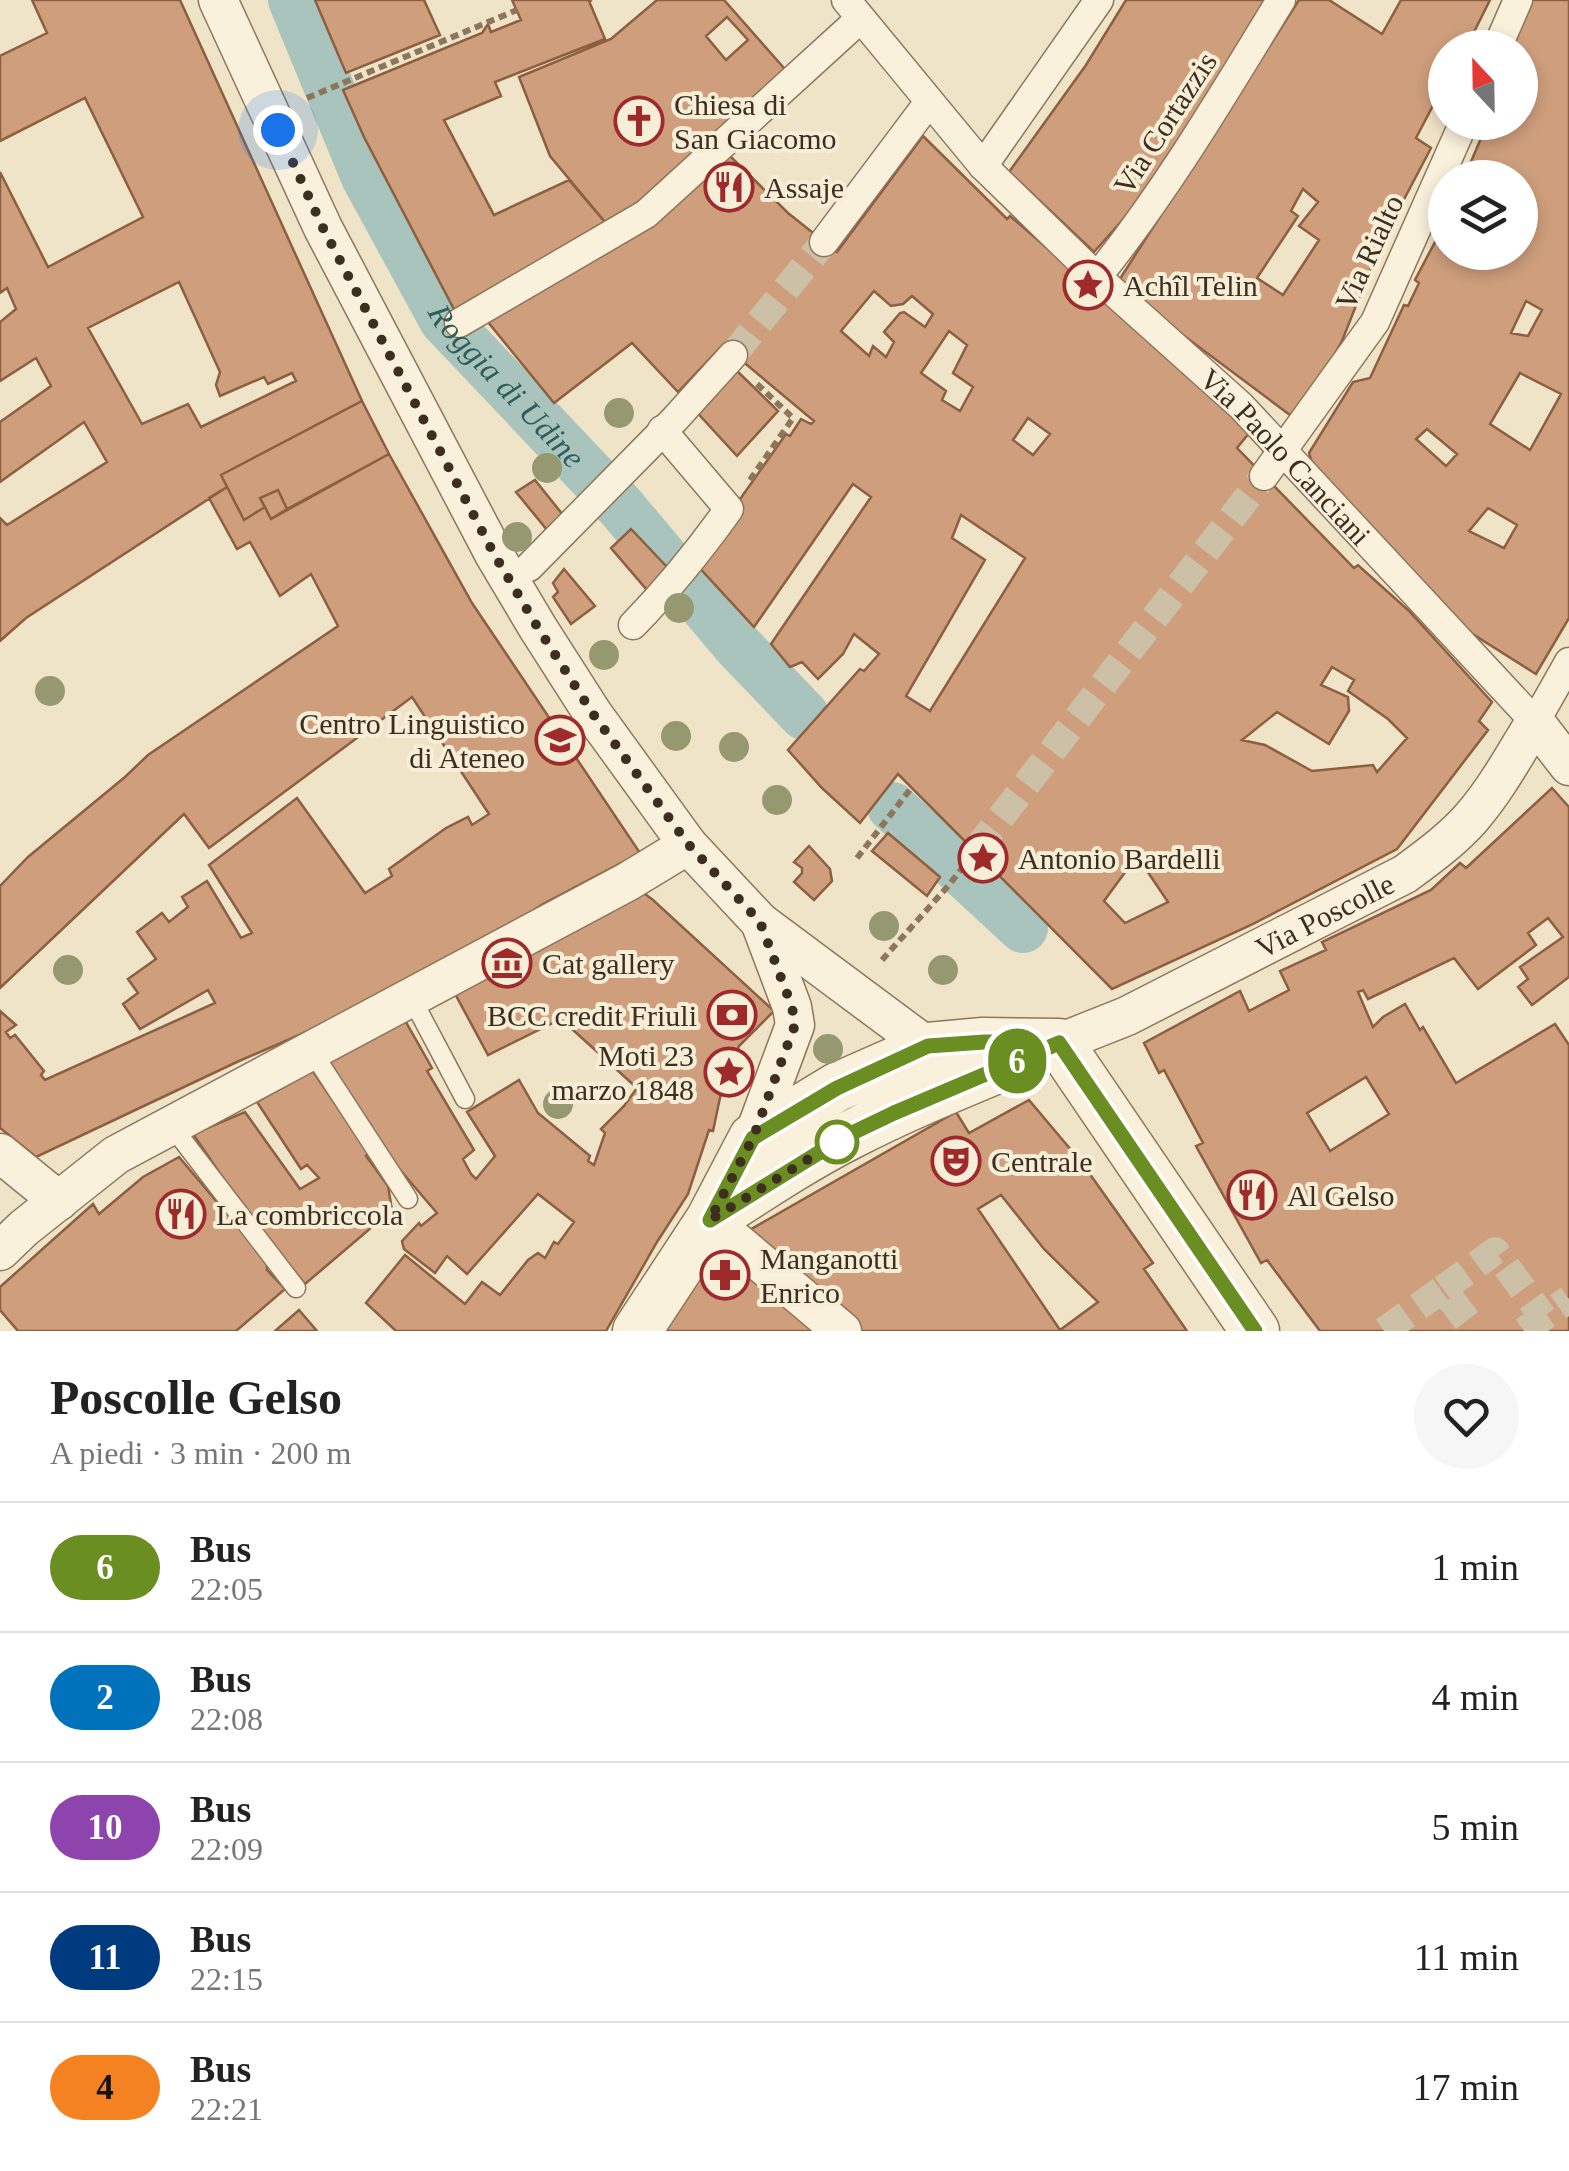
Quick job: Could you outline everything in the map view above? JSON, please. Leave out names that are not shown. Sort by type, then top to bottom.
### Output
[{"type":"street","points":[[218,0],[323,228],[494,554],[593,714],[688,844],[760,922],[928,1046]]},
{"type":"street","points":[[983,166],[1099,0]]},
{"type":"street","name":"Via Cortazzis","points":[[1097,276],[1180,165],[1281,0]]},
{"type":"street","points":[[1505,30],[1518,0]]},
{"type":"street","points":[[460,323],[646,214],[853,10]]},
{"type":"street","name":"Via Paolo Canciani","points":[[853,10],[983,166],[1283,450],[1535,722],[1569,766]]},
{"type":"street","points":[[824,242],[929,102]]},
{"type":"street","name":"Via Rialto","points":[[1264,476],[1376,322],[1456,140]]},
{"type":"street","points":[[529,567],[731,356]]},
{"type":"street","points":[[633,625],[698,553],[729,510],[662,430]]},
{"type":"street","points":[[1535,722],[1569,662]]},
{"type":"street","name":"Via Poscolle","points":[[1059,1043],[1126,1016],[1404,874],[1470,820],[1492,793],[1535,722]]},
{"type":"street","points":[[0,1252],[24,1228],[116,1156],[627,882],[688,844]]},
{"type":"street","points":[[638,1331],[710,1220],[753,1138],[795,1025],[760,922]]},
{"type":"street","points":[[753,1138],[837,1088],[928,1046],[1059,1043]]},
{"type":"street","points":[[710,1220],[846,1136],[1059,1043]]},
{"type":"street","points":[[1059,1043],[1255,1331]]},
{"type":"street","points":[[0,1153],[59,1201]]},
{"type":"street","points":[[710,1220],[842,1331]]},
{"type":"lane","points":[[410,996],[465,1099]]},
{"type":"lane","points":[[310,1050],[408,1198]]},
{"type":"lane","points":[[171,1125],[296,1288]]},
{"type":"path","points":[[316,94],[516,10]]},
{"type":"path","points":[[729,510],[794,418],[731,356]]},
{"type":"path","points":[[857,858],[909,790]]},
{"type":"path","points":[[882,960],[950,885],[975,851]]},
{"type":"building","points":[[32,0],[180,0],[362,401],[221,475],[227,487],[26,618],[0,641],[0,518],[7,525],[107,462],[84,422],[0,482],[0,422],[51,386],[36,358],[0,381],[0,322],[16,309],[7,288],[0,293],[0,172],[48,267],[143,217],[85,98],[0,141],[0,56],[47,33]],"holes":[[[179,282],[220,372],[216,385],[220,396],[264,377],[268,384],[292,373],[296,381],[201,427],[188,404],[142,424],[88,328]]]},
{"type":"building","points":[[315,0],[424,0],[440,35],[346,73]]},
{"type":"building","points":[[512,0],[592,0],[589,1],[605,39],[495,82],[501,96],[444,120],[494,215],[569,180],[610,228],[458,317],[343,90],[482,33],[488,24],[491,32],[521,20]]},
{"type":"building","name":"Chiesa di San Giacomo","points":[[657,0],[724,0],[791,76],[610,228],[550,156],[519,77],[611,39]]},
{"type":"building","points":[[1126,0],[1269,0],[1159,179],[1094,252],[1009,172],[1086,65]]},
{"type":"building","points":[[1299,0],[1329,0],[1382,34],[1401,0],[1490,0],[1475,30],[1428,30],[1428,115],[1416,138],[1431,148],[1380,245],[1342,341],[1294,418],[1116,285]],"holes":[[[1303,189],[1318,202],[1299,226],[1319,240],[1283,295],[1257,278],[1298,216],[1291,211]]]},
{"type":"building","points":[[1532,0],[1569,0],[1569,618],[1536,674],[1460,626],[1316,475],[1309,453],[1353,382],[1370,378],[1404,305],[1408,306],[1419,283],[1415,280],[1428,255],[1428,270],[1538,270],[1538,160],[1472,160],[1480,140],[1538,140],[1538,30],[1514,30]],"holes":[[[1526,301],[1542,310],[1528,336],[1511,333]],[[1520,373],[1561,394],[1530,450],[1490,424]],[[1427,429],[1457,454],[1446,466],[1416,439]],[[1488,508],[1517,525],[1504,548],[1469,531]]]},
{"type":"building","points":[[727,17],[748,40],[726,60],[706,36]]},
{"type":"building","points":[[923,136],[1007,219],[1010,216],[1254,427],[1237,448],[1354,568],[1358,565],[1409,611],[1492,702],[1479,721],[1488,730],[1397,849],[1251,925],[1112,989],[898,774],[860,823],[822,788],[788,750],[860,669],[864,671],[879,654],[854,634],[843,654],[818,679],[802,662],[790,667],[771,644],[871,497],[853,484],[754,627],[695,563],[786,434],[790,436],[801,419],[811,424],[814,421],[723,345],[678,392],[632,343],[554,403],[483,316],[724,150],[788,213],[837,252]],"holes":[[[874,291],[891,306],[903,304],[912,296],[933,314],[925,327],[900,313],[884,332],[894,342],[886,357],[873,346],[869,356],[841,331]],[[949,331],[967,345],[953,373],[973,387],[960,411],[942,400],[946,391],[921,373]],[[1028,418],[1050,434],[1033,455],[1013,440]],[[961,515],[1025,558],[930,711],[906,696],[985,560],[952,538]],[[1332,667],[1354,680],[1348,691],[1388,719],[1407,738],[1377,772],[1373,765],[1312,771],[1265,745],[1242,740],[1277,712],[1329,744],[1349,711],[1348,697],[1321,685]],[[1137,856],[1168,902],[1125,923],[1104,901]]]},
{"type":"building","points":[[733,367],[778,411],[737,456],[693,408]]},
{"type":"building","points":[[362,401],[389,454],[287,509],[278,490],[260,498],[265,507],[244,520],[221,475]]},
{"type":"building","points":[[389,454],[472,603],[640,853],[313,1029],[36,1157],[0,1128],[0,1011],[16,1025],[6,1032],[10,1038],[15,1035],[44,1071],[41,1075],[45,1080],[215,1003],[208,990],[140,1029],[123,1004],[138,993],[128,979],[156,959],[137,932],[162,913],[169,922],[188,907],[182,897],[207,881],[241,938],[252,933],[209,865],[297,798],[365,893],[392,876],[389,869],[446,828],[468,817],[472,825],[489,814],[412,697],[209,848],[184,814],[0,988],[0,886],[28,857],[148,755],[338,626],[311,574],[280,596],[250,542],[237,549],[209,498],[227,487],[244,520],[265,507],[271,519]]},
{"type":"building","points":[[535,480],[567,520],[552,536],[516,492]]},
{"type":"building","points":[[278,490],[287,509],[271,519],[260,498]]},
{"type":"building","points":[[631,529],[667,567],[647,590],[611,548]]},
{"type":"building","points":[[564,569],[595,606],[571,624],[553,597],[558,592],[553,583]]},
{"type":"building","points":[[1552,788],[1569,807],[1569,977],[1532,1005],[1518,987],[1528,979],[1520,967],[1563,937],[1548,918],[1528,933],[1536,945],[1478,989],[1454,958],[1368,999],[1363,990],[1358,992],[1373,1027],[1405,1004],[1456,1083],[1555,1024],[1569,1045],[1569,1331],[1320,1331],[1267,1260],[1261,1263],[1196,1146],[1203,1143],[1164,1070],[1159,1073],[1144,1043],[1240,991],[1249,1011],[1289,990],[1280,971],[1326,950],[1322,942],[1431,890],[1460,863],[1466,868]],"holes":[[[1366,1077],[1389,1114],[1330,1151],[1307,1113]]]},
{"type":"building","points":[[888,833],[940,877],[927,896],[872,851]]},
{"type":"building","points":[[809,846],[830,869],[832,881],[814,900],[794,882],[802,868],[794,862]]},
{"type":"building","points":[[641,891],[774,1011],[739,1046],[721,1093],[713,1131],[709,1130],[688,1194],[606,1331],[396,1331],[366,1303],[405,1255],[465,1304],[482,1282],[500,1295],[528,1260],[538,1253],[545,1258],[554,1242],[558,1244],[574,1222],[538,1194],[467,1274],[447,1256],[435,1273],[404,1249],[402,1241],[419,1223],[421,1226],[437,1213],[395,1164],[329,1061],[403,1017],[432,1068],[427,1071],[474,1150],[463,1159],[476,1179],[495,1156],[467,1112],[519,1080],[538,1113],[590,1156],[588,1161],[594,1165],[605,1133],[601,1129],[637,1088],[561,1019],[488,1055],[453,990]]},
{"type":"building","points":[[312,1070],[388,1186],[392,1210],[305,1284],[253,1222],[193,1134],[245,1112],[300,1189],[319,1178],[307,1165],[301,1169],[257,1102]]},
{"type":"building","points":[[1029,1100],[1082,1163],[1153,1263],[1144,1269],[1187,1331],[854,1331],[746,1232],[956,1112],[969,1133]],"holes":[[[1001,1195],[1044,1249],[1098,1302],[1060,1330],[978,1209]]]},
{"type":"building","points":[[179,1157],[267,1261],[267,1270],[285,1289],[236,1331],[18,1331],[0,1310],[0,1287],[93,1204],[99,1214],[143,1177]]},
{"type":"building","points":[[723,1242],[825,1331],[664,1331]]},
{"type":"building","points":[[299,1310],[317,1331],[275,1331]]},
{"type":"waterway","name":"Roggia di Udine","points":[[293,0],[366,177],[444,320],[620,506],[737,645],[804,715]]},
{"type":"waterway","name":"Roggia di Udine","points":[[892,807],[1023,928]]},
{"type":"tunnel","points":[[733,355],[824,242]]},
{"type":"tunnel","points":[[975,851],[1264,476]]},
{"type":"tunnel","points":[[1443,1289],[1495,1251],[1543,1317]]},
{"type":"tunnel","points":[[1384,1331],[1443,1289],[1475,1331]]},
{"type":"tunnel","points":[[1524,1331],[1569,1299]]},
{"type":"bus line","name":"6","points":[[1022,1042],[928,1046],[837,1088],[753,1138],[710,1220],[846,1136],[1059,1043],[1255,1331]]},
{"type":"place","name":"Chiesa di San Giacomo","points":[[639,121]]},
{"type":"place","name":"Assaje","points":[[729,187]]},
{"type":"place","name":"Achîl Telin","points":[[1088,285]]},
{"type":"place","name":"Centro Linguistico di Ateneo","points":[[560,740]]},
{"type":"place","name":"Antonio Bardelli","points":[[983,858]]},
{"type":"place","name":"Cat gallery","points":[[507,963]]},
{"type":"place","name":"BCC credit Friuli","points":[[732,1015]]},
{"type":"place","name":"Moti 23 marzo 1848","points":[[729,1072]]},
{"type":"place","name":"Centrale","points":[[956,1161]]},
{"type":"place","name":"Al Gelso","points":[[1252,1195]]},
{"type":"place","name":"La combriccola","points":[[181,1214]]},
{"type":"place","name":"Manganotti Enrico","points":[[725,1275]]},
{"type":"route","points":[[278,130],[323,228],[494,554],[538,628],[593,714],[688,844],[760,922],[795,1025],[753,1138],[710,1220],[846,1136],[837,1142]]}]
